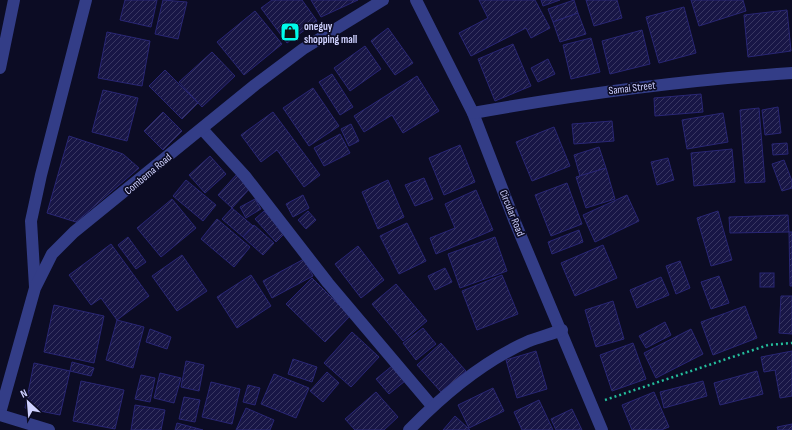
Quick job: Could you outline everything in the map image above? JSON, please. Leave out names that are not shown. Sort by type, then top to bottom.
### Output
[{"type":"street","points":[[0,68],[14,0]]},
{"type":"street","points":[[35,288],[31,221],[41,175],[86,0]]},
{"type":"street","name":"Combema Road","points":[[0,414],[35,288],[52,254],[74,232],[255,85],[304,49],[383,0]]},
{"type":"street","name":"Circular Road","points":[[416,0],[473,113],[515,222],[562,330],[602,430]]},
{"type":"street","name":"Samai Street","points":[[473,113],[570,96],[737,77],[792,74]]},
{"type":"street","points":[[202,129],[245,176],[328,282],[432,406]]},
{"type":"street","points":[[409,430],[432,406],[461,381],[495,359],[530,341],[562,330]]},
{"type":"street","points":[[0,414],[49,430]]},
{"type":"path","points":[[591,405],[768,345],[792,344]]},
{"type":"building","points":[[125,0],[157,0],[151,27],[120,20]]},
{"type":"building","points":[[163,0],[187,2],[178,39],[155,34]]},
{"type":"building","name":"oneguy shopping mall","points":[[272,0],[302,0],[317,21],[287,43],[261,8]]},
{"type":"building","points":[[311,0],[358,0],[321,17]]},
{"type":"building","points":[[479,0],[535,0],[550,28],[531,38],[526,28],[471,56],[459,33],[488,18]]},
{"type":"building","points":[[541,0],[560,0],[543,6]]},
{"type":"building","points":[[574,0],[578,13],[553,22],[548,9]]},
{"type":"building","points":[[586,0],[617,0],[622,18],[594,26]]},
{"type":"building","points":[[691,0],[743,0],[746,11],[699,26]]},
{"type":"building","points":[[684,7],[696,53],[659,63],[646,17]]},
{"type":"building","points":[[787,10],[791,51],[748,57],[744,15]]},
{"type":"building","points":[[255,11],[282,44],[244,75],[217,42]]},
{"type":"building","points":[[578,13],[586,34],[560,42],[553,22]]},
{"type":"building","points":[[388,28],[413,63],[395,75],[371,41]]},
{"type":"building","points":[[642,30],[650,64],[610,74],[602,41]]},
{"type":"building","points":[[107,32],[150,41],[142,86],[98,78]]},
{"type":"building","points":[[591,38],[600,72],[571,79],[563,45]]},
{"type":"building","points":[[513,44],[531,86],[495,101],[478,59]]},
{"type":"building","points":[[365,46],[381,69],[350,91],[334,68]]},
{"type":"building","points":[[212,52],[235,76],[202,107],[179,82]]},
{"type":"building","points":[[548,59],[555,74],[538,82],[531,68]]},
{"type":"building","points":[[165,70],[198,103],[182,119],[149,86]]},
{"type":"building","points":[[332,74],[353,107],[340,115],[319,82]]},
{"type":"building","points":[[417,76],[439,111],[403,133],[392,115],[364,132],[354,116]]},
{"type":"building","points":[[313,88],[339,126],[309,146],[283,108]]},
{"type":"building","points":[[103,90],[138,98],[127,141],[92,132]]},
{"type":"building","points":[[701,94],[703,112],[655,116],[654,98]]},
{"type":"building","points":[[778,107],[781,133],[765,135],[762,110]]},
{"type":"building","points":[[759,108],[765,182],[745,183],[740,110]]},
{"type":"building","points":[[163,112],[182,131],[163,150],[144,131]]},
{"type":"building","points":[[273,112],[320,175],[304,187],[277,150],[261,162],[241,135]]},
{"type":"building","points":[[723,113],[728,142],[687,149],[682,120]]},
{"type":"building","points":[[612,121],[614,141],[574,144],[572,124]]},
{"type":"building","points":[[351,124],[359,141],[349,146],[341,129]]},
{"type":"building","points":[[554,127],[570,166],[532,181],[516,142]]},
{"type":"building","points":[[340,134],[350,153],[324,166],[314,148]]},
{"type":"building","points":[[69,136],[123,154],[139,168],[76,222],[47,213]]},
{"type":"building","points":[[787,143],[788,154],[773,155],[772,144]]},
{"type":"building","points":[[460,145],[475,182],[444,195],[429,158]]},
{"type":"building","points":[[599,147],[606,168],[580,176],[574,155]]},
{"type":"building","points":[[732,149],[735,182],[694,186],[691,153]]},
{"type":"building","points":[[210,156],[226,174],[205,193],[189,175]]},
{"type":"building","points":[[668,158],[674,180],[657,185],[651,162]]},
{"type":"building","points":[[784,160],[792,181],[792,188],[782,191],[772,164]]},
{"type":"building","points":[[606,168],[615,199],[586,208],[576,177]]},
{"type":"building","points":[[237,174],[251,187],[232,208],[218,195]]},
{"type":"building","points":[[424,178],[433,199],[415,206],[405,185]]},
{"type":"building","points":[[186,180],[216,205],[203,221],[173,196]]},
{"type":"building","points":[[388,180],[404,217],[378,229],[362,192]]},
{"type":"building","points":[[567,183],[582,224],[551,236],[535,195]]},
{"type":"building","points":[[476,190],[493,230],[436,254],[430,238],[455,228],[445,204]]},
{"type":"building","points":[[303,195],[309,208],[293,217],[286,204]]},
{"type":"building","points":[[627,195],[639,221],[595,242],[583,215]]},
{"type":"building","points":[[172,199],[196,228],[161,257],[137,228]]},
{"type":"building","points":[[255,199],[261,209],[246,218],[240,207]]},
{"type":"building","points":[[232,208],[253,226],[243,237],[222,219]]},
{"type":"building","points":[[264,211],[285,233],[276,242],[255,219]]},
{"type":"building","points":[[308,211],[316,220],[306,229],[298,220]]},
{"type":"building","points":[[718,211],[732,260],[711,266],[697,218]]},
{"type":"building","points":[[788,215],[789,232],[730,233],[729,217]]},
{"type":"building","points":[[217,219],[250,247],[234,267],[201,239]]},
{"type":"building","points":[[407,223],[426,261],[399,274],[380,236]]},
{"type":"building","points":[[254,225],[274,243],[263,255],[243,237]]},
{"type":"building","points":[[579,230],[583,242],[552,254],[548,242]]},
{"type":"building","points":[[789,232],[792,232],[792,286],[790,286]]},
{"type":"building","points":[[128,237],[146,262],[136,269],[118,245]]},
{"type":"building","points":[[495,237],[507,271],[460,288],[448,254]]},
{"type":"building","points":[[111,244],[149,296],[117,320],[101,298],[91,305],[69,275]]},
{"type":"building","points":[[603,245],[617,278],[575,296],[561,263]]},
{"type":"building","points":[[358,246],[384,280],[361,298],[335,264]]},
{"type":"building","points":[[182,255],[207,291],[177,311],[152,276]]},
{"type":"building","points":[[304,259],[313,276],[272,298],[263,281]]},
{"type":"building","points":[[680,261],[690,288],[676,294],[666,266]]},
{"type":"building","points":[[445,268],[452,282],[435,290],[428,276]]},
{"type":"building","points":[[760,273],[774,273],[774,287],[760,287]]},
{"type":"building","points":[[251,275],[271,306],[237,328],[217,297]]},
{"type":"building","points":[[502,275],[518,314],[477,330],[462,291]]},
{"type":"building","points":[[719,276],[729,303],[711,309],[701,282]]},
{"type":"building","points":[[661,277],[669,295],[637,308],[630,290]]},
{"type":"building","points":[[312,278],[350,316],[325,342],[286,304]]},
{"type":"building","points":[[396,284],[427,321],[403,341],[372,304]]},
{"type":"building","points":[[781,296],[792,296],[792,334],[779,333]]},
{"type":"building","points":[[613,301],[624,339],[596,347],[585,310]]},
{"type":"building","points":[[54,305],[104,316],[94,363],[44,352]]},
{"type":"building","points":[[745,306],[757,338],[713,355],[701,322]]},
{"type":"building","points":[[117,320],[144,327],[133,368],[106,360]]},
{"type":"building","points":[[665,322],[671,335],[646,348],[639,336]]},
{"type":"building","points":[[423,328],[436,344],[416,360],[403,343]]},
{"type":"building","points":[[150,329],[171,337],[167,349],[146,342]]},
{"type":"building","points":[[691,329],[703,354],[656,378],[644,353]]},
{"type":"building","points":[[352,332],[379,357],[351,387],[324,363]]},
{"type":"building","points":[[441,343],[466,371],[441,392],[417,365]]},
{"type":"building","points":[[633,343],[646,379],[612,391],[600,355]]},
{"type":"building","points":[[536,351],[547,389],[517,398],[506,360]]},
{"type":"building","points":[[792,351],[792,396],[780,398],[775,370],[764,372],[761,357]]},
{"type":"building","points":[[293,359],[317,367],[312,382],[288,374]]},
{"type":"building","points":[[186,361],[204,365],[199,391],[181,387]]},
{"type":"building","points":[[72,362],[94,368],[91,376],[70,371]]},
{"type":"building","points":[[34,363],[70,371],[60,415],[25,408]]},
{"type":"building","points":[[392,366],[405,381],[389,394],[376,379]]},
{"type":"building","points":[[757,371],[763,394],[720,405],[714,383]]},
{"type":"building","points":[[327,372],[339,383],[323,402],[310,391]]},
{"type":"building","points":[[160,373],[181,378],[174,403],[154,398]]},
{"type":"building","points":[[274,374],[309,388],[296,418],[261,404]]},
{"type":"building","points":[[141,375],[155,378],[150,402],[135,399]]},
{"type":"building","points":[[81,381],[124,390],[115,429],[73,421]]},
{"type":"building","points":[[703,381],[707,396],[664,408],[660,392]]},
{"type":"building","points":[[211,382],[240,389],[232,424],[202,417]]},
{"type":"building","points":[[248,385],[260,388],[255,405],[243,402]]},
{"type":"building","points":[[493,388],[504,411],[469,428],[458,405]]},
{"type":"building","points":[[376,392],[398,417],[384,430],[355,430],[345,419]]},
{"type":"building","points":[[654,392],[669,427],[661,430],[632,430],[622,405]]},
{"type":"building","points":[[184,397],[200,400],[195,422],[179,419]]},
{"type":"building","points":[[539,400],[553,430],[522,430],[514,412]]},
{"type":"building","points":[[135,405],[165,410],[161,430],[131,430]]},
{"type":"building","points":[[246,408],[274,420],[270,430],[236,430]]},
{"type":"building","points":[[572,409],[582,430],[556,430],[551,419]]},
{"type":"building","points":[[455,416],[470,430],[443,430]]},
{"type":"building","points":[[177,423],[203,430],[175,430]]},
{"type":"building","points":[[792,424],[792,430],[778,430],[777,427]]},
{"type":"place","name":"oneguy shopping mall","points":[[290,32]]}]
